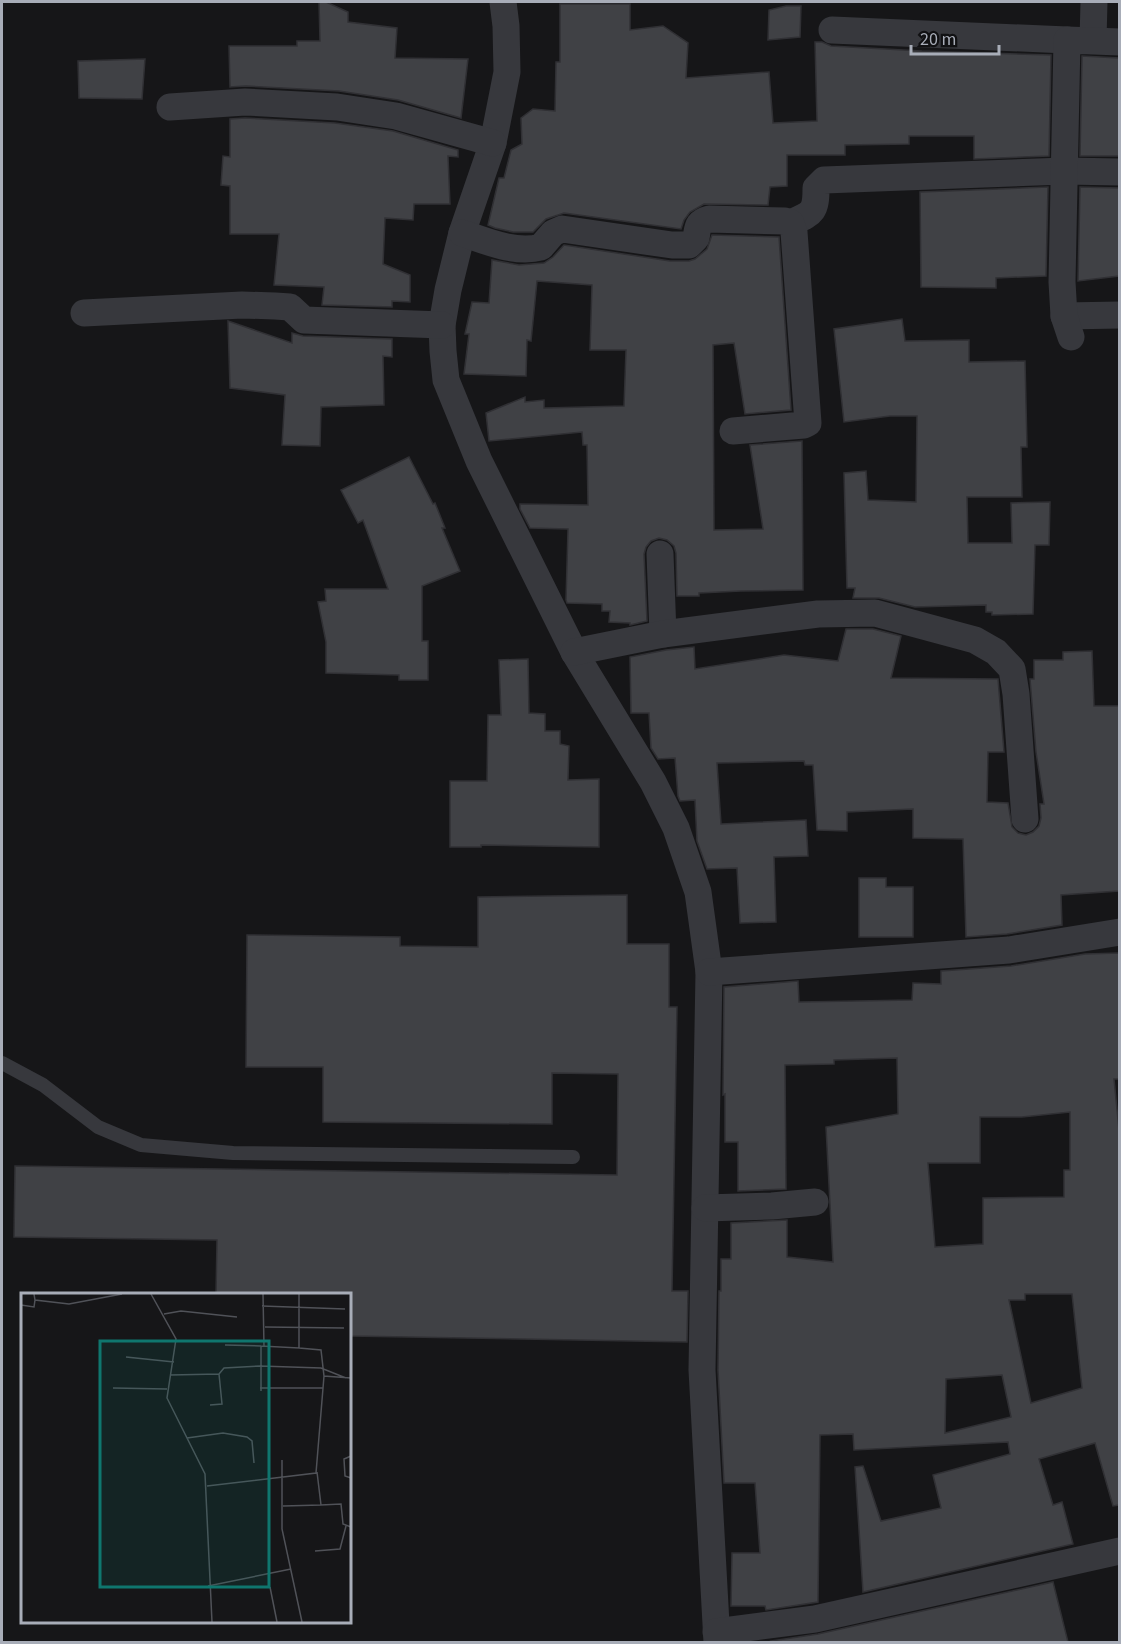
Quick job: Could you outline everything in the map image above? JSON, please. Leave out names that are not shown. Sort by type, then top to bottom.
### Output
[{"type":"street","points":[[503,2],[507,72],[493,143],[462,233],[442,325],[446,380],[475,451],[574,652],[652,782],[676,828],[698,892],[709,972],[702,1370],[716,1637],[815,1619],[1119,1551]]},
{"type":"street","points":[[1094,2],[1080,40],[1065,171],[1062,282],[1068,326],[1119,315]]},
{"type":"street","points":[[832,30],[1119,42]]},
{"type":"street","points":[[170,107],[245,102],[337,107],[396,116],[493,143]]},
{"type":"street","points":[[790,223],[812,212],[816,206],[816,188],[824,180],[1065,171],[1119,172]]},
{"type":"street","points":[[462,233],[509,247],[525,249],[541,247],[553,233],[562,230],[672,245],[689,245],[696,238],[697,226],[701,221],[709,219],[790,223],[794,232],[808,423],[733,431]]},
{"type":"street","points":[[84,313],[242,305],[275,306],[290,307],[304,320],[442,325]]},
{"type":"street","points":[[660,554],[663,634]]},
{"type":"street","points":[[574,652],[663,634],[818,614],[875,613],[975,640],[996,652],[1012,669],[1016,694],[1025,819]]},
{"type":"street","points":[[709,972],[1009,950],[1119,932]]},
{"type":"street","points":[[705,1208],[815,1202]]},
{"type":"lane","points":[[2,1063],[43,1085],[98,1127],[141,1145],[233,1153],[573,1157]]},
{"type":"building","points":[[319,2],[326,2],[348,12],[348,22],[397,28],[395,58],[468,59],[461,118],[398,100],[339,91],[230,87],[229,46],[297,46],[297,41],[320,41]]},
{"type":"building","points":[[560,4],[630,4],[630,30],[663,26],[688,43],[686,78],[769,72],[773,123],[817,121],[815,42],[831,46],[1051,55],[1049,156],[974,159],[974,136],[909,136],[909,144],[845,145],[845,155],[787,155],[787,186],[770,187],[768,205],[704,204],[690,212],[681,229],[564,213],[546,219],[533,232],[513,232],[495,228],[488,225],[499,178],[504,178],[511,150],[522,144],[521,118],[533,109],[555,111],[556,62],[560,62]]},
{"type":"building","points":[[786,6],[801,6],[800,37],[768,40],[769,10]]},
{"type":"building","points":[[1082,56],[1119,58],[1119,156],[1080,156]]},
{"type":"building","points":[[145,59],[142,99],[79,98],[78,61]]},
{"type":"building","points":[[230,119],[335,123],[393,131],[458,150],[458,157],[448,156],[450,204],[414,204],[413,220],[385,218],[383,264],[410,275],[410,302],[392,301],[392,307],[322,305],[324,287],[274,285],[279,234],[230,234],[230,186],[221,185],[223,156],[230,157]]},
{"type":"building","points":[[1048,187],[1046,276],[996,278],[996,288],[921,287],[920,192]]},
{"type":"building","points":[[1080,187],[1119,188],[1119,276],[1078,281]]},
{"type":"building","points":[[712,235],[779,237],[791,410],[745,414],[734,343],[713,345],[714,530],[763,529],[750,445],[802,441],[803,590],[699,593],[699,596],[677,596],[674,546],[667,540],[659,538],[651,541],[644,554],[647,621],[630,625],[630,623],[609,622],[610,611],[602,611],[602,604],[567,603],[568,529],[530,528],[520,509],[520,504],[588,505],[587,445],[583,445],[582,432],[489,441],[486,413],[525,397],[525,402],[544,400],[544,408],[624,406],[626,350],[590,350],[592,285],[537,281],[531,341],[527,340],[526,376],[464,374],[469,334],[465,334],[472,302],[489,303],[492,260],[519,265],[544,263],[564,245],[670,261],[689,261],[707,249]]},
{"type":"building","points":[[902,319],[905,341],[969,340],[969,362],[1025,361],[1027,447],[1021,447],[1022,497],[967,497],[968,543],[1012,543],[1011,503],[1050,502],[1049,545],[1035,545],[1033,614],[992,615],[992,612],[986,612],[986,605],[915,607],[879,598],[853,598],[855,588],[847,588],[844,473],[866,471],[868,500],[916,502],[917,416],[890,416],[844,422],[834,329]]},
{"type":"building","points":[[228,321],[292,343],[292,333],[303,336],[392,339],[392,357],[383,356],[384,405],[321,407],[320,446],[282,445],[285,395],[230,388]]},
{"type":"building","points":[[409,457],[433,504],[435,503],[445,528],[442,528],[460,571],[422,586],[422,641],[428,641],[428,680],[399,680],[399,675],[326,673],[326,642],[318,602],[326,601],[325,589],[388,589],[363,520],[358,523],[341,490]]},
{"type":"building","points":[[846,629],[873,629],[901,636],[891,678],[998,679],[1004,752],[988,752],[987,802],[1008,803],[1012,827],[1018,833],[1026,835],[1039,826],[1040,804],[1044,804],[1036,752],[1030,679],[1034,679],[1034,660],[1063,660],[1063,652],[1092,651],[1094,706],[1119,706],[1119,891],[1061,895],[1062,925],[1007,934],[966,937],[963,839],[913,838],[913,809],[847,812],[847,831],[817,830],[813,765],[805,765],[804,761],[717,763],[721,824],[806,820],[808,856],[774,857],[776,922],[740,923],[737,868],[707,869],[697,841],[695,800],[680,801],[678,796],[675,758],[658,759],[651,748],[649,713],[631,713],[630,657],[694,647],[695,669],[784,655],[838,661]]},
{"type":"building","points":[[528,659],[529,713],[545,714],[545,731],[560,731],[560,744],[569,746],[568,780],[599,779],[599,847],[481,845],[481,847],[450,847],[450,781],[487,781],[488,715],[501,715],[499,660]]},
{"type":"building","points":[[859,878],[886,878],[886,887],[913,887],[913,937],[859,937]]},
{"type":"building","points":[[627,895],[627,944],[669,944],[669,1007],[677,1007],[672,1291],[688,1291],[687,1342],[351,1336],[351,1293],[216,1293],[217,1240],[14,1237],[15,1166],[617,1175],[618,1074],[552,1073],[552,1124],[323,1122],[323,1067],[246,1067],[247,935],[400,937],[400,946],[478,947],[478,897]]},
{"type":"building","points":[[1119,953],[1119,1079],[1114,1079],[1119,1130],[1119,1505],[1113,1506],[1095,1443],[1039,1459],[1053,1505],[1062,1502],[1073,1544],[863,1592],[855,1467],[863,1466],[881,1521],[941,1508],[933,1475],[1010,1454],[1008,1442],[854,1450],[853,1434],[820,1435],[818,1602],[766,1610],[765,1606],[731,1606],[732,1553],[760,1553],[755,1483],[724,1483],[718,1370],[719,1291],[721,1291],[721,1259],[731,1259],[731,1223],[787,1220],[787,1257],[833,1262],[826,1127],[898,1114],[897,1058],[834,1060],[834,1064],[785,1065],[786,1189],[738,1191],[738,1142],[725,1142],[724,987],[798,981],[799,1002],[912,1000],[913,983],[941,984],[941,971],[1011,966],[1085,954]],"holes":[[[1070,1112],[1070,1170],[1064,1170],[1064,1197],[983,1198],[983,1244],[935,1247],[928,1163],[980,1163],[980,1117],[1022,1117]],[[1025,1294],[1072,1294],[1082,1388],[1031,1403],[1009,1300],[1025,1300]],[[1002,1375],[1011,1417],[945,1433],[946,1379]]]},
{"type":"building","points":[[1053,1582],[1068,1642],[771,1641],[818,1634]]}]
